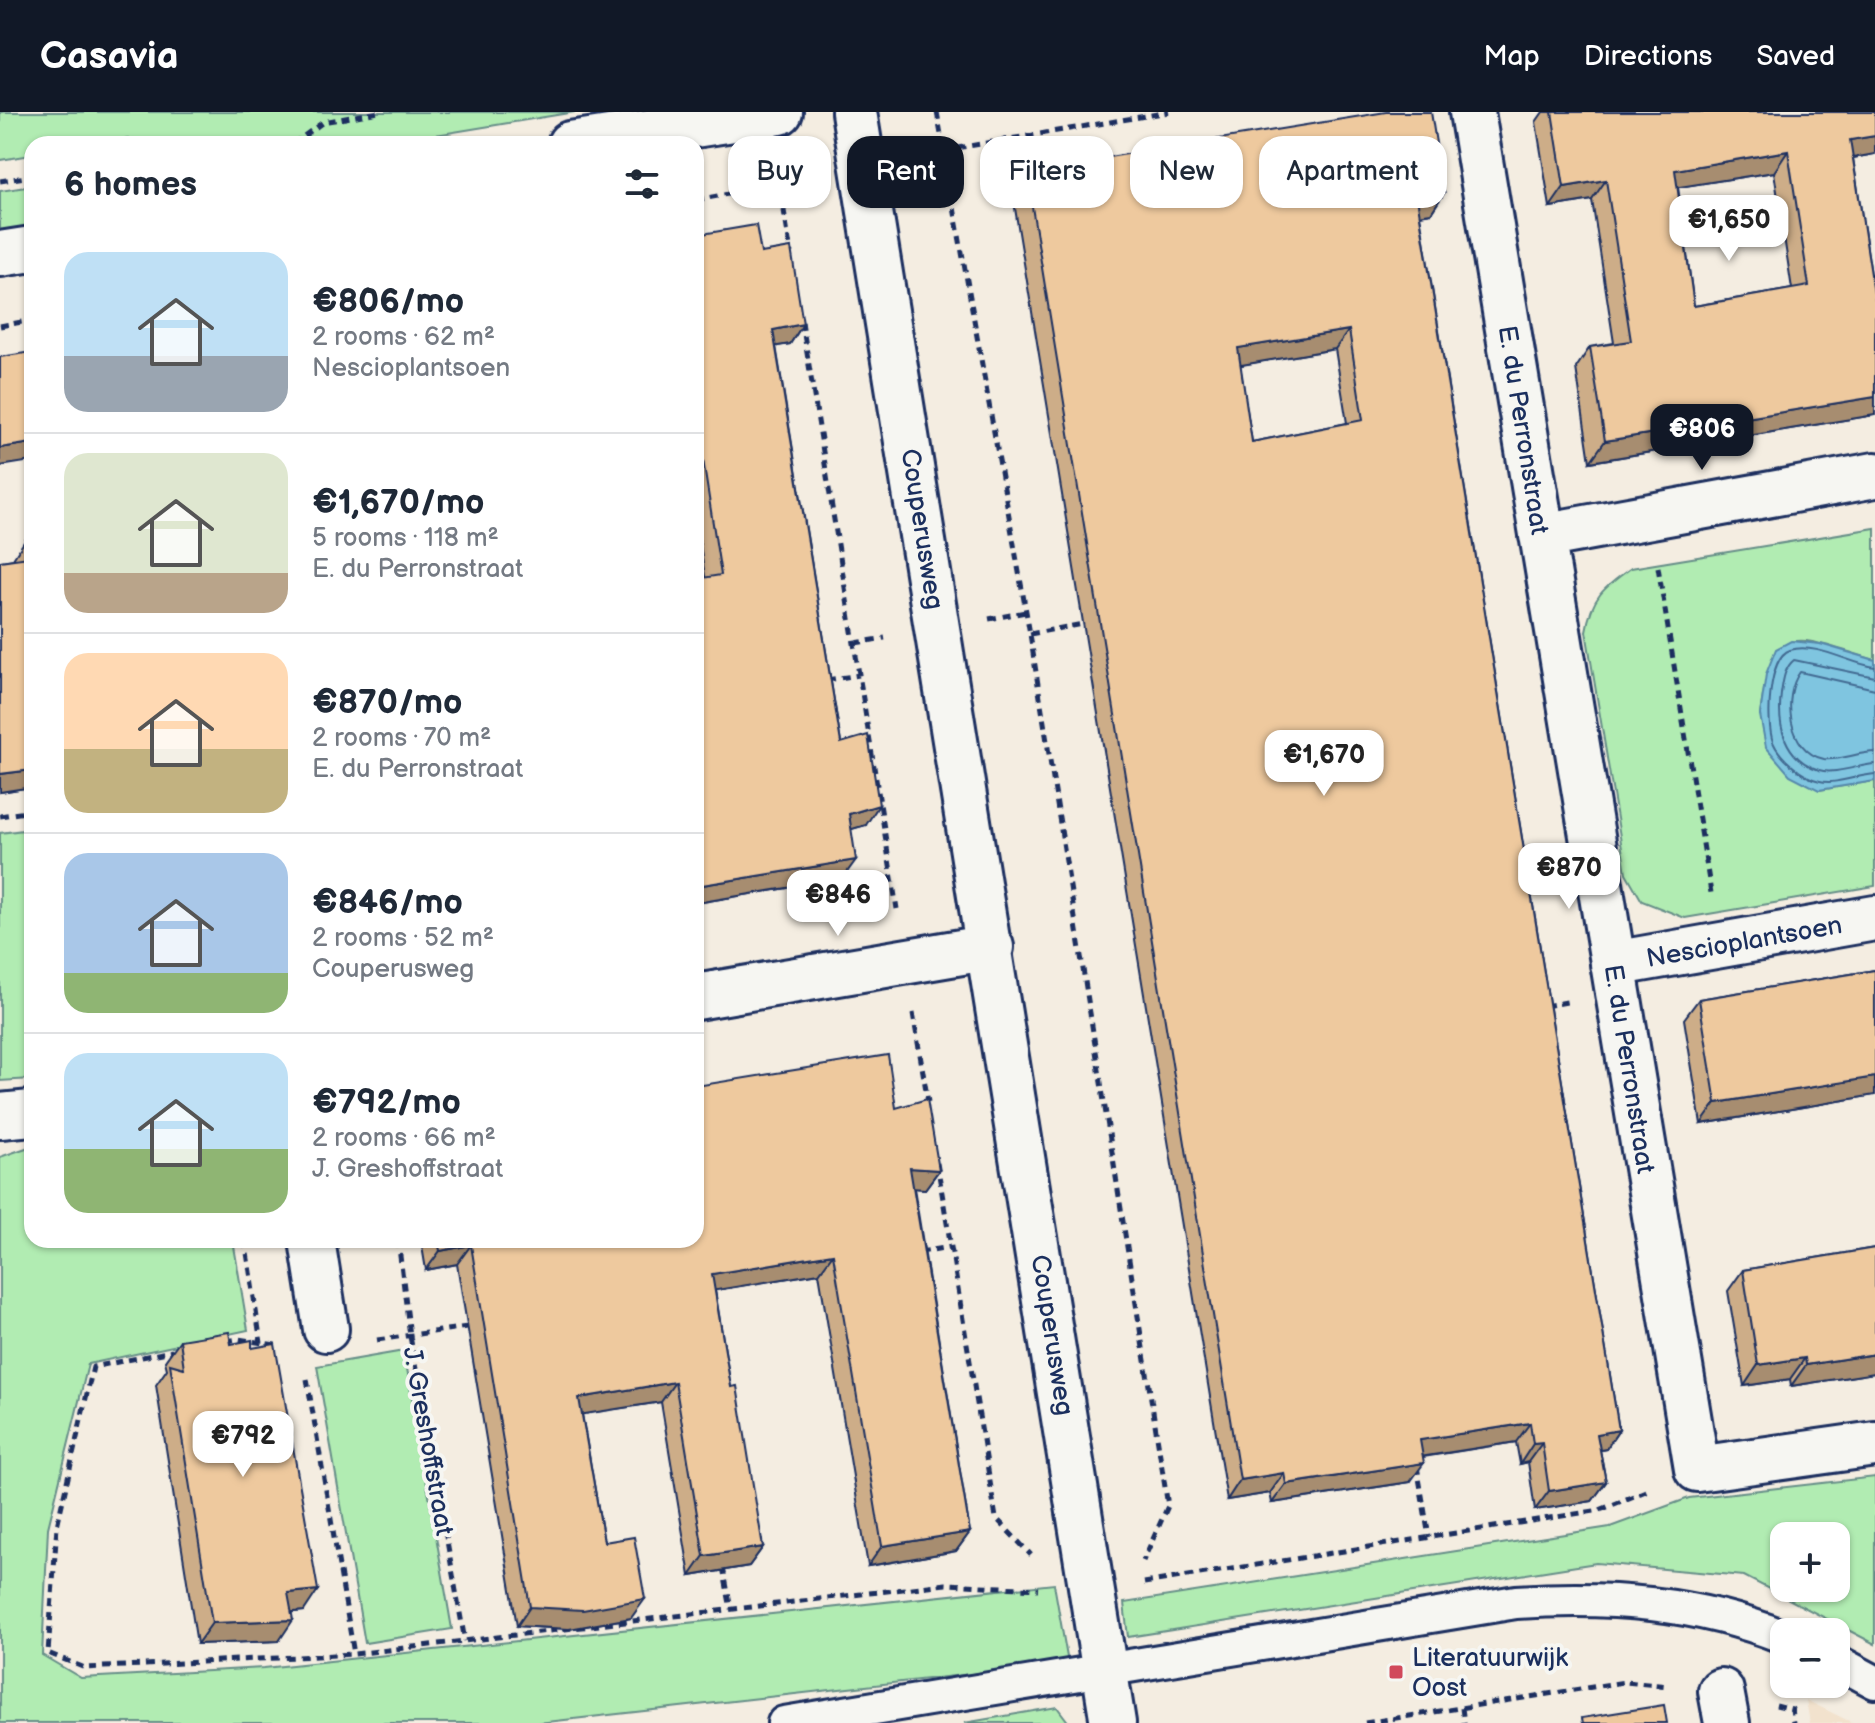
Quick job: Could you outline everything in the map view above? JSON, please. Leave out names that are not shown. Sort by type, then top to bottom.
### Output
[{"type":"street","name":"Couperusweg","points":[[854,112],[858,136]]},
{"type":"street","name":"E. du Perronstraat","points":[[1472,112],[1697,1469]]},
{"type":"street","points":[[623,136],[774,113]]},
{"type":"street","name":"Couperusweg","points":[[870,208],[1096,1588],[1113,1723]]},
{"type":"street","points":[[0,254],[24,250]]},
{"type":"street","points":[[1542,536],[1875,475]]},
{"type":"street","name":"Nescioplantsoen","points":[[1615,978],[1720,945],[1875,918]]},
{"type":"street","points":[[704,996],[991,947]]},
{"type":"street","points":[[313,1248],[330,1340]]},
{"type":"street","points":[[1697,1469],[1875,1444]]},
{"type":"lane","points":[[784,1723],[1516,1602],[1610,1599],[1686,1608],[1770,1633]]},
{"type":"lane","points":[[1850,1669],[1875,1682]]},
{"type":"path","points":[[304,136],[323,122],[379,112]]},
{"type":"path","points":[[937,112],[942,136]]},
{"type":"path","points":[[964,146],[1169,112]]},
{"type":"path","points":[[774,113],[776,136]]},
{"type":"path","points":[[0,181],[24,177]]},
{"type":"path","points":[[704,199],[728,194]]},
{"type":"path","points":[[783,208],[792,261]]},
{"type":"path","points":[[955,208],[1030,634],[1168,1506],[1096,1588]]},
{"type":"path","points":[[799,307],[929,1110]]},
{"type":"path","points":[[0,326],[24,322]]},
{"type":"path","points":[[1650,516],[1720,945]]},
{"type":"path","points":[[1030,634],[1090,623]]},
{"type":"path","points":[[815,682],[859,675]]},
{"type":"path","points":[[0,816],[24,812]]},
{"type":"path","points":[[1543,1007],[1615,978]]},
{"type":"path","points":[[936,1155],[996,1518],[1096,1588]]},
{"type":"path","points":[[904,1254],[950,1247]]},
{"type":"path","points":[[246,1248],[261,1343]]},
{"type":"path","name":"J. Greshoffstraat","points":[[399,1248],[410,1336],[465,1641]]},
{"type":"path","points":[[223,1341],[238,1339],[261,1343],[410,1336],[487,1323]]},
{"type":"path","points":[[330,1340],[354,1654]]},
{"type":"path","points":[[180,1350],[93,1367],[57,1526],[48,1653],[85,1668],[354,1654],[946,1584],[1096,1588],[1600,1510],[1697,1469]]},
{"type":"path","points":[[1416,1460],[1429,1537]]},
{"type":"path","points":[[723,1565],[731,1609]]},
{"type":"path","points":[[1365,1723],[1624,1682],[1724,1707]]},
{"type":"path","points":[[1462,1708],[1464,1723]]},
{"type":"shaded area","points":[[1806,1700],[1853,1723],[1810,1723]]},
{"type":"green space","points":[[0,112],[575,112],[430,136],[24,136],[24,156],[0,160]]},
{"type":"green space","points":[[24,187],[24,234],[0,239],[0,191]]},
{"type":"green space","points":[[1875,528],[1875,660],[1825,645],[1792,642],[1781,648],[1772,662],[1760,715],[1820,790],[1875,781],[1875,886],[1685,918],[1642,901],[1626,873],[1586,631],[1595,601],[1631,568]]},
{"type":"green space","points":[[24,830],[24,1080],[0,1081],[0,833]]},
{"type":"green space","points":[[24,1149],[24,1248],[234,1248],[248,1330],[88,1364],[48,1528],[42,1655],[81,1678],[264,1668],[1054,1584],[1068,1663],[538,1723],[0,1723],[0,1157]]},
{"type":"green space","points":[[404,1351],[452,1629],[365,1643],[317,1366]]},
{"type":"green space","points":[[1875,1477],[1875,1644],[1850,1631],[1850,1618],[1825,1618],[1794,1602],[1850,1602],[1850,1522],[1770,1522],[1770,1589],[1744,1576],[1596,1563],[1128,1637],[1124,1603],[1610,1527],[1689,1498]]},
{"type":"green space","points":[[1057,1707],[1069,1723],[964,1723]]},
{"type":"water","points":[[1791,641],[1820,644],[1875,660],[1875,781],[1819,790],[1790,775],[1766,747],[1760,715],[1766,674],[1776,649]]},
{"type":"building","points":[[1386,112],[1431,112],[1435,136],[1259,136],[1259,208],[1419,208],[1619,1430],[1597,1434],[1606,1482],[1549,1491],[1542,1443],[1533,1444],[1530,1423],[1420,1440],[1424,1463],[1286,1484],[1284,1473],[1240,1480],[1032,208],[1114,208],[1114,156],[1130,154],[1130,208],[1243,208],[1243,136],[1238,136]],"holes":[[[1349,330],[1363,420],[1252,442],[1238,348]]]},
{"type":"building","points":[[1552,112],[1875,112],[1875,136],[1850,140],[1875,300],[1875,397],[1605,441],[1590,347],[1631,341],[1606,180],[1564,187]],"holes":[[[1788,151],[1809,286],[1694,306],[1675,170]]]},
{"type":"building","points":[[756,225],[761,253],[791,248],[803,324],[773,330],[841,743],[868,735],[879,805],[849,814],[856,860],[704,885],[704,578],[721,575],[704,466],[704,234]]},
{"type":"building","points":[[24,353],[24,444],[0,448],[0,357]]},
{"type":"building","points":[[24,558],[24,771],[0,774],[0,561]]},
{"type":"building","points":[[1875,970],[1875,1077],[1716,1103],[1699,999]]},
{"type":"building","points":[[888,1055],[896,1108],[927,1099],[939,1170],[910,1168],[970,1532],[882,1546],[833,1254],[712,1274],[731,1387],[737,1386],[763,1547],[704,1556],[675,1382],[579,1398],[604,1542],[634,1537],[645,1599],[583,1610],[530,1607],[471,1248],[704,1248],[704,1085]]},
{"type":"building","points":[[1875,1248],[1875,1354],[1806,1365],[1805,1358],[1758,1365],[1743,1270]]},
{"type":"building","points":[[229,1332],[231,1344],[252,1340],[252,1348],[275,1344],[318,1590],[288,1593],[293,1620],[212,1623],[170,1364],[184,1368],[180,1340]]},
{"type":"building","points":[[1664,1705],[1667,1723],[1583,1723],[1582,1718]]},
{"type":"place","name":"Literatuurwijk Oost","points":[[1396,1672]]}]
